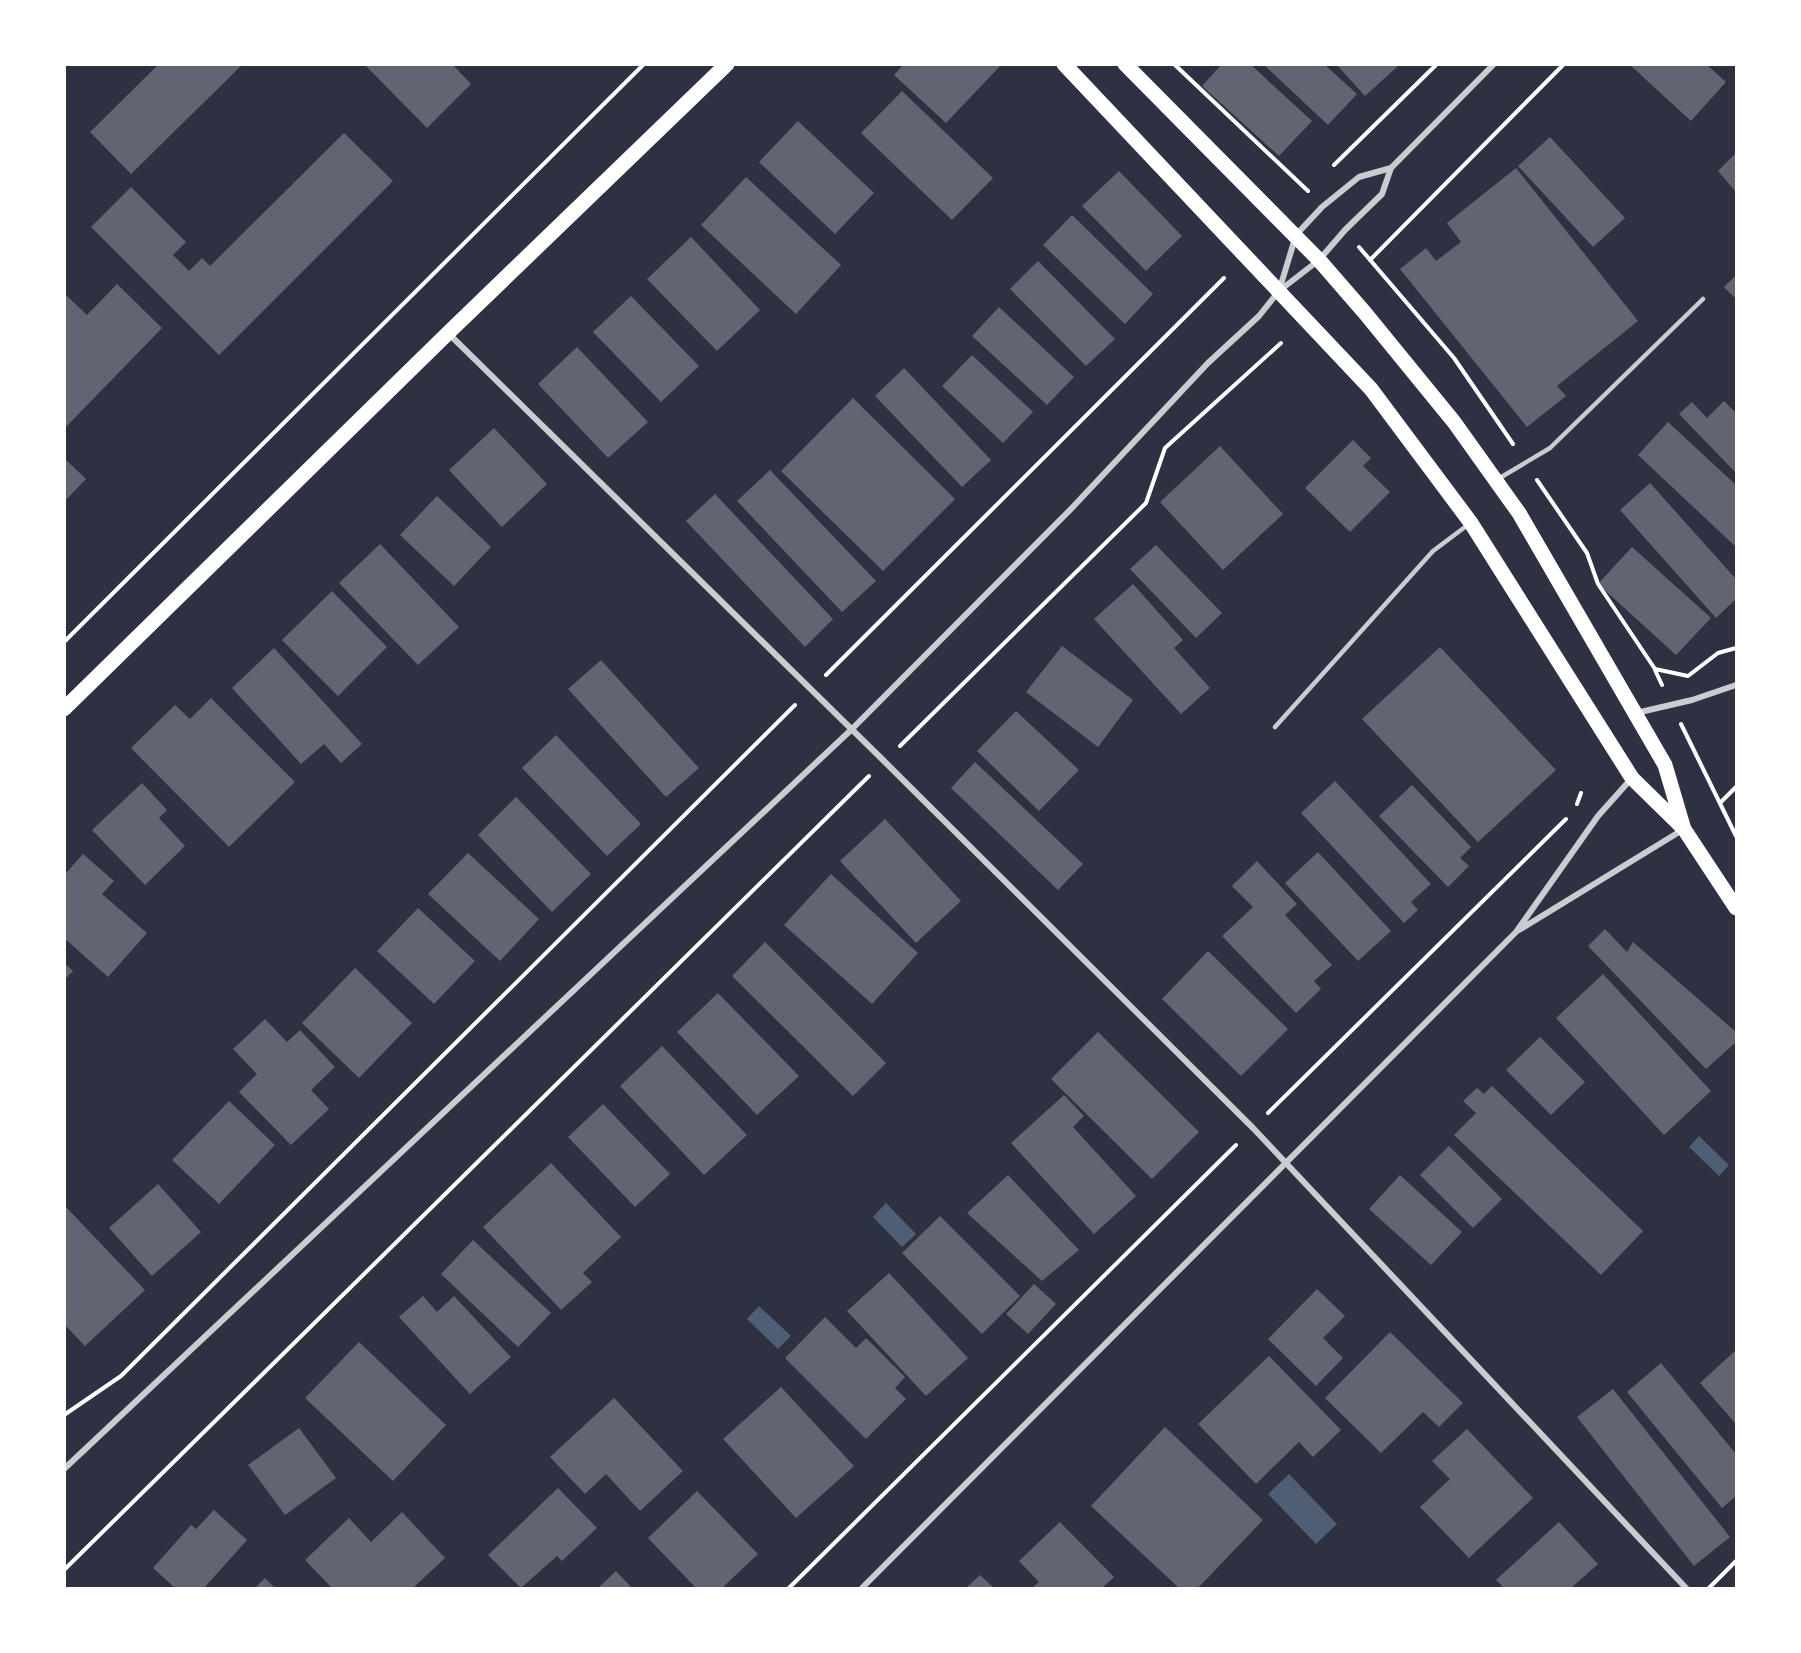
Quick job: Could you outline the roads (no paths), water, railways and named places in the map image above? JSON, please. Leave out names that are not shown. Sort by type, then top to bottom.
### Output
[{"type":"main road","points":[[1064,64],[1371,389],[1472,523],[1632,778],[1684,829],[1737,908]]},
{"type":"main road","points":[[1125,64],[1319,260],[1454,422],[1519,513],[1665,765],[1684,829]]},
{"type":"main road","points":[[64,709],[726,65]]},
{"type":"street","points":[[64,1469],[852,730],[1070,510],[1208,363],[1259,316],[1279,291],[1319,260],[1382,194],[1391,168],[1494,64]]},
{"type":"street","points":[[1279,291],[1296,235],[1322,207],[1359,177],[1391,168]]},
{"type":"street","points":[[448,333],[884,761],[1253,1128],[1686,1588]]},
{"type":"street","points":[[1636,714],[1734,686]]},
{"type":"street","points":[[862,1588],[1516,932],[1598,816],[1632,778]]},
{"type":"street","points":[[1516,932],[1684,829]]},
{"type":"lane","points":[[1495,480],[1550,448],[1703,299]]},
{"type":"lane","points":[[1275,727],[1433,551],[1472,523]]},
{"type":"water","points":[[1699,1136],[1729,1165],[1719,1176],[1689,1147]]},
{"type":"water","points":[[886,1203],[916,1234],[902,1247],[873,1217]]},
{"type":"water","points":[[759,1306],[791,1336],[778,1349],[747,1319]]},
{"type":"water","points":[[1289,1474],[1337,1524],[1316,1544],[1268,1494]]}]
